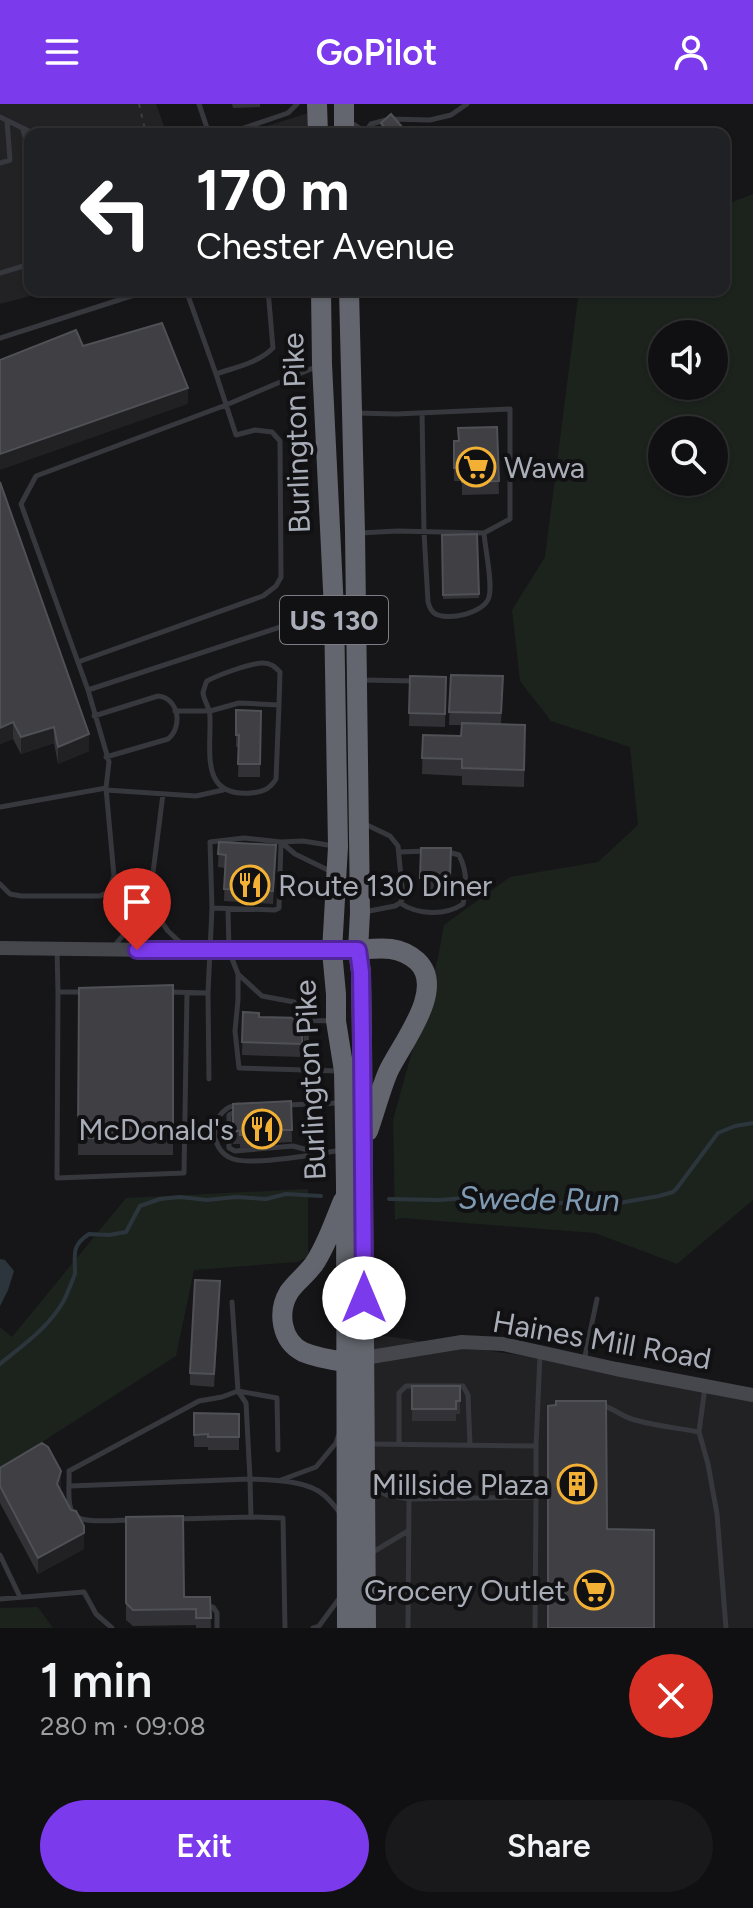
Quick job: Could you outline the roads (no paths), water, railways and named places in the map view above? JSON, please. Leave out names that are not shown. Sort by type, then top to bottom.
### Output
[{"type":"highway","name":"Burlington Pike","points":[[321,296],[334,610],[338,847],[332,951],[336,1021],[344,1071],[344,1102],[354,1148],[346,1193],[355,1360],[365,1444],[366,1628]]},
{"type":"highway","name":"Burlington Pike","points":[[347,1628],[346,1414],[355,1360],[354,1148],[361,986],[349,296]]},
{"type":"highway","points":[[354,1148],[424,1003],[427,977],[421,965],[399,950],[358,950]]},
{"type":"highway","points":[[346,1193],[323,1249],[290,1291],[282,1318],[290,1341],[299,1350],[325,1359],[355,1360]]},
{"type":"street","points":[[0,948],[358,950]]},
{"type":"street","name":"Haines Mill Road","points":[[355,1360],[462,1342],[503,1344],[753,1395]]},
{"type":"lane","points":[[199,104],[207,128]]},
{"type":"lane","points":[[244,128],[288,113],[297,104]]},
{"type":"lane","points":[[369,128],[371,124],[390,119],[430,120],[451,115],[467,104]]},
{"type":"lane","points":[[0,117],[24,134]]},
{"type":"lane","points":[[0,163],[10,160],[7,121]]},
{"type":"lane","points":[[0,273],[24,266]]},
{"type":"lane","points":[[0,338],[131,296]]},
{"type":"lane","points":[[78,662],[263,596],[276,586],[281,577],[280,441],[272,432],[255,430],[236,435],[188,296]]},
{"type":"lane","points":[[216,374],[253,361],[273,348],[269,296]]},
{"type":"lane","points":[[0,884],[10,894],[21,896],[100,896],[108,892],[114,876],[106,789],[109,762],[88,690],[21,504],[36,476],[226,405],[322,364]]},
{"type":"lane","points":[[352,413],[510,409],[510,519],[484,533],[355,533]]},
{"type":"lane","points":[[422,413],[428,602],[430,610],[437,615],[480,610],[487,603],[491,593],[484,533]]},
{"type":"lane","points":[[88,690],[334,610]]},
{"type":"lane","points":[[0,807],[106,789],[196,796],[223,790],[238,794],[271,788],[276,779],[280,672],[272,664],[262,662],[207,681],[203,693],[210,711],[213,778],[223,790]]},
{"type":"lane","points":[[357,679],[423,681]]},
{"type":"lane","points":[[94,716],[158,696],[167,697],[173,703],[178,726],[175,734],[168,739],[106,757]]},
{"type":"lane","points":[[175,711],[210,711],[239,703],[279,705]]},
{"type":"lane","points":[[111,950],[149,904],[163,794]]},
{"type":"lane","points":[[358,820],[390,836],[399,849],[403,898],[395,906],[360,913]]},
{"type":"lane","points":[[209,1079],[210,842],[244,838],[303,841],[338,847]]},
{"type":"lane","points":[[281,842],[295,854],[337,875]]},
{"type":"lane","points":[[212,908],[279,908],[281,842]]},
{"type":"lane","points":[[399,849],[449,851],[459,855],[466,891],[463,904],[455,910],[422,912],[400,903]]},
{"type":"lane","points":[[149,904],[168,931],[188,950]]},
{"type":"lane","points":[[228,909],[229,951],[238,974],[235,1031],[239,1068],[344,1071]]},
{"type":"lane","points":[[56,949],[57,1178],[184,1173],[187,993]]},
{"type":"lane","points":[[238,974],[262,996],[294,1002],[301,1020],[336,1021]]},
{"type":"lane","points":[[58,992],[86,992]]},
{"type":"lane","points":[[159,992],[208,993]]},
{"type":"lane","points":[[306,1020],[307,1070]]},
{"type":"lane","points":[[281,1105],[344,1102]]},
{"type":"lane","points":[[320,1153],[293,1146],[235,1151],[229,1148],[229,1115],[249,1108],[233,1105],[224,1110],[217,1120],[216,1144],[224,1156],[241,1162],[320,1153],[354,1148]]},
{"type":"lane","points":[[274,1110],[297,1105]]},
{"type":"lane","points":[[584,1362],[597,1299]]},
{"type":"lane","points":[[232,1302],[238,1391],[246,1403],[251,1517]]},
{"type":"lane","points":[[535,1628],[540,1352]]},
{"type":"lane","points":[[399,1445],[399,1393],[406,1386],[463,1386],[468,1395],[470,1445]]},
{"type":"lane","points":[[705,1386],[699,1432],[717,1514],[726,1628]]},
{"type":"lane","points":[[143,1520],[82,1520],[74,1515],[70,1506],[69,1471],[199,1401],[238,1391],[277,1398],[278,1450]]},
{"type":"lane","points":[[591,1404],[616,1409],[634,1420],[699,1432]]},
{"type":"lane","points":[[538,1414],[546,1412]]},
{"type":"lane","points":[[281,1480],[316,1467],[336,1443],[346,1414]]},
{"type":"lane","points":[[365,1444],[536,1446]]},
{"type":"lane","points":[[70,1486],[281,1480],[323,1494],[347,1521]]},
{"type":"lane","points":[[365,1484],[387,1495],[409,1499],[536,1497]]},
{"type":"lane","points":[[408,1628],[409,1499]]},
{"type":"lane","points":[[173,1519],[283,1518],[285,1628]]},
{"type":"lane","points":[[365,1557],[408,1531]]},
{"type":"lane","points":[[0,1555],[20,1597]]},
{"type":"lane","points":[[313,1628],[319,1626],[347,1585]]},
{"type":"lane","points":[[0,1599],[84,1592],[96,1614],[112,1628]]},
{"type":"lane","points":[[205,1606],[213,1607],[217,1613],[217,1628]]},
{"type":"waterway","name":"Swede Run","points":[[389,1199],[440,1200],[518,1194],[551,1203],[619,1203],[659,1196],[677,1188],[718,1133],[753,1123]]},
{"type":"waterway","name":"Swede Run","points":[[0,1364],[34,1336],[57,1311],[75,1275],[75,1251],[79,1242],[89,1234],[126,1232],[140,1206],[160,1199],[180,1197],[207,1200],[236,1197],[266,1199],[286,1194],[321,1196]]},
{"type":"place","name":"Wawa","points":[[476,467]]},
{"type":"place","name":"Route 130 Diner","points":[[250,885]]},
{"type":"place","name":"McDonald's","points":[[262,1129]]},
{"type":"place","name":"Millside Plaza","points":[[577,1484]]},
{"type":"place","name":"Grocery Outlet","points":[[594,1590]]}]
